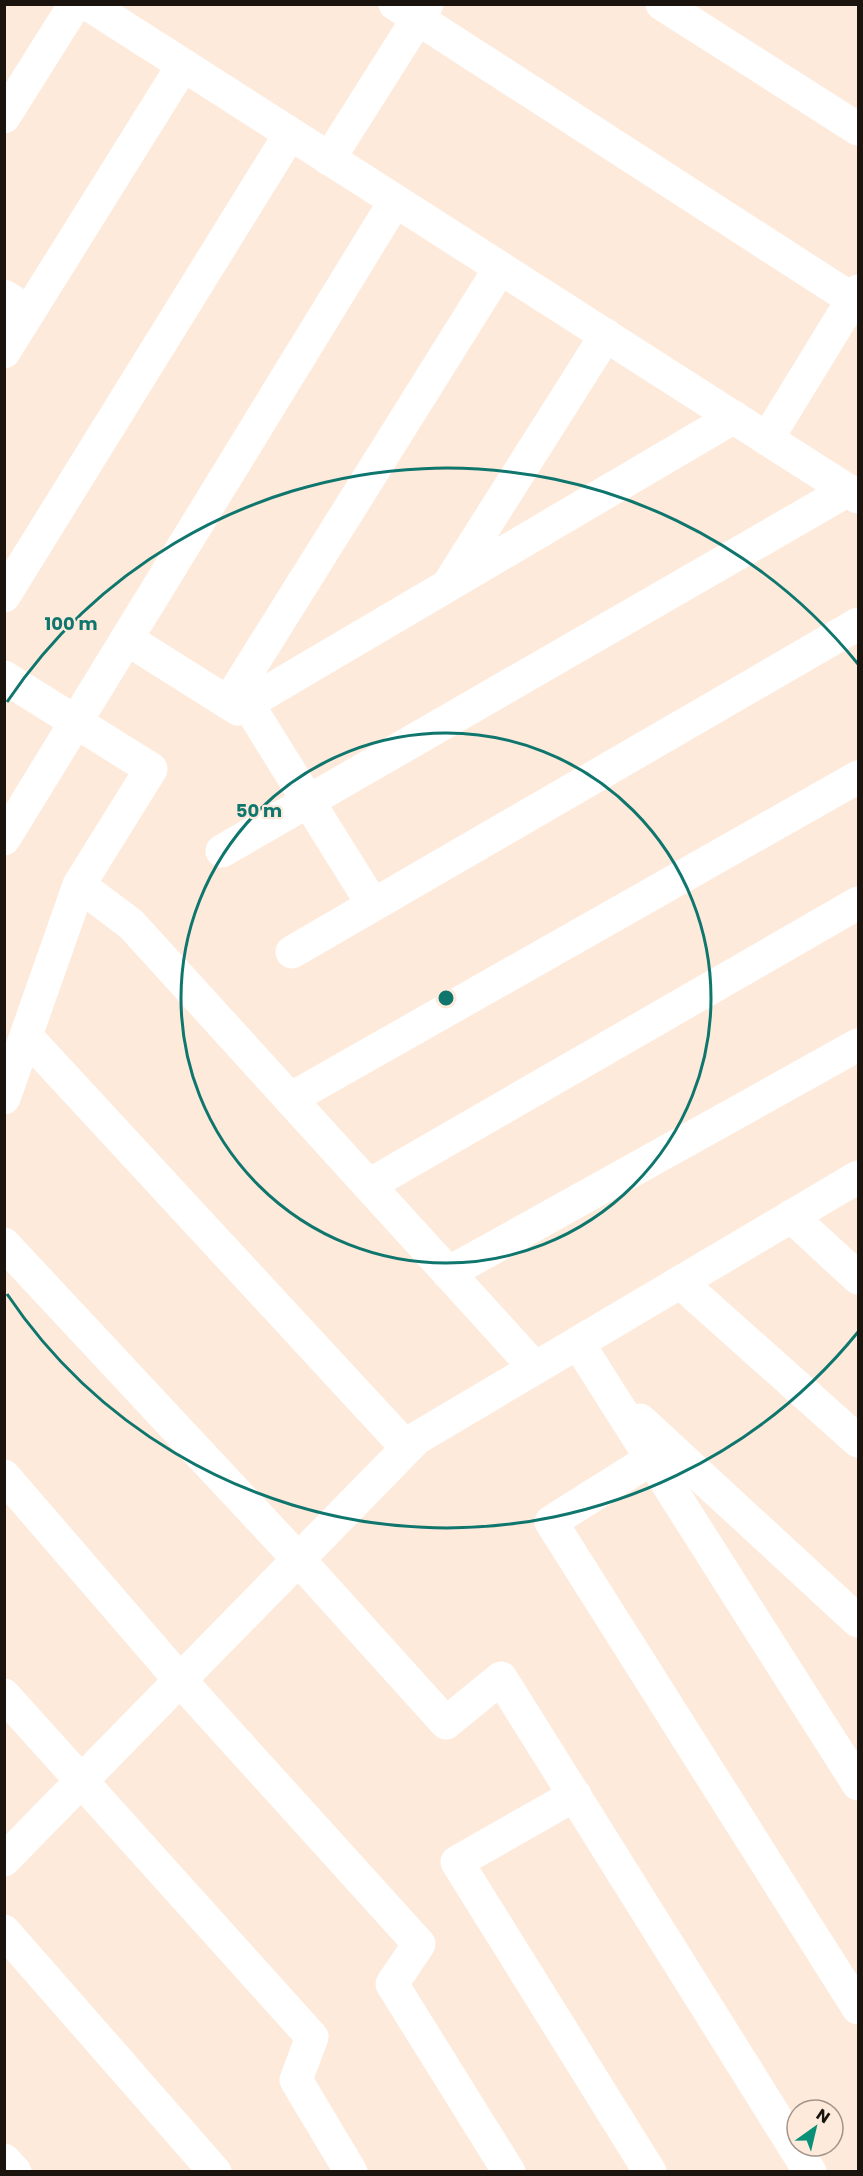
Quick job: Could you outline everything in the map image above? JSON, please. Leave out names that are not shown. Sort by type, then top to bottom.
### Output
[{"type":"street","points":[[4,117],[75,4]]},
{"type":"street","points":[[88,4],[853,493],[222,851]]},
{"type":"street","points":[[662,4],[858,129]]},
{"type":"street","points":[[329,159],[413,9],[857,298],[767,439]]},
{"type":"street","points":[[4,352],[17,304],[183,65]]},
{"type":"street","points":[[4,596],[290,134]]},
{"type":"street","points":[[4,839],[396,201]]},
{"type":"street","points":[[238,703],[500,268]]},
{"type":"street","points":[[448,585],[606,335]]},
{"type":"street","points":[[238,703],[448,585],[734,417]]},
{"type":"street","points":[[292,952],[858,624]]},
{"type":"street","points":[[127,639],[238,703],[308,801],[373,905]]},
{"type":"street","points":[[4,677],[151,769],[79,885],[4,1098]]},
{"type":"street","points":[[290,1099],[858,777]]},
{"type":"street","points":[[79,885],[131,924],[535,1368]]},
{"type":"street","points":[[369,1185],[858,903]]},
{"type":"street","points":[[26,1036],[407,1448]]},
{"type":"street","points":[[448,1273],[858,1045]]},
{"type":"street","points":[[4,1860],[417,1438],[858,1177]]},
{"type":"street","points":[[791,1216],[858,1278]]},
{"type":"street","points":[[4,1244],[299,1560],[446,1723],[501,1678],[810,2172]]},
{"type":"street","points":[[681,1282],[858,1441]]},
{"type":"street","points":[[578,1342],[858,1784]]},
{"type":"street","points":[[608,1391],[858,1621]]},
{"type":"street","points":[[651,1459],[551,1522],[858,2008]]},
{"type":"street","points":[[4,1476],[180,1680],[419,1944],[392,1984],[509,2172]]},
{"type":"street","points":[[4,1695],[312,2037],[296,2080],[351,2172]]},
{"type":"street","points":[[575,1795],[457,1862],[650,2172]]},
{"type":"street","points":[[4,1931],[215,2172]]},
{"type":"street","points":[[4,2160],[15,2172]]}]
